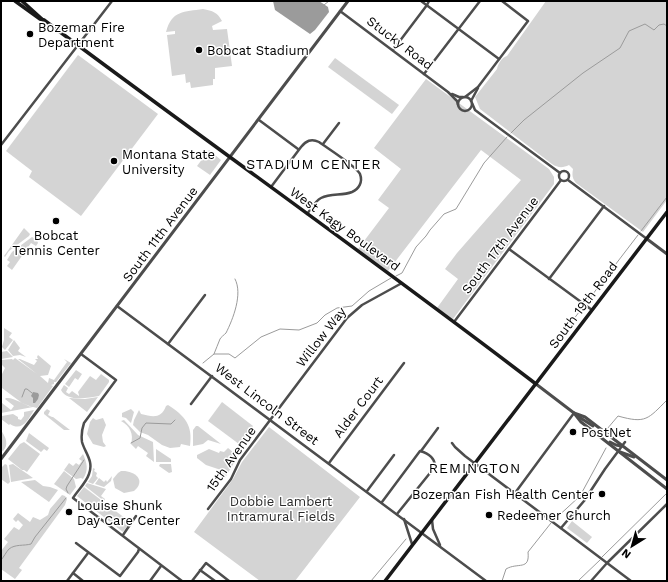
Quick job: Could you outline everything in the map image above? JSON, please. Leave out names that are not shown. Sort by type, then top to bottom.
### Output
[{"type":"main road","name":"West Kagy Boulevard","points":[[15,1],[44,20]]},
{"type":"main road","name":"West Kagy Boulevard","points":[[22,1],[78,46],[402,283],[536,384]]},
{"type":"main road","name":"South 19th Road","points":[[384,581],[667,212]]},
{"type":"street","points":[[1,145],[112,1]]},
{"type":"street","name":"South 11th Avenue","points":[[1,459],[348,1]]},
{"type":"street","points":[[421,1],[499,59]]},
{"type":"street","points":[[393,50],[429,1]]},
{"type":"street","points":[[424,74],[480,1]]},
{"type":"street","points":[[468,111],[471,109],[478,87],[528,21],[502,1]]},
{"type":"street","name":"Stucky Road","points":[[340,11],[448,92],[457,101],[458,105]]},
{"type":"street","points":[[478,87],[459,100],[458,105],[461,110],[475,112],[483,116]]},
{"type":"street","name":"Stucky Road","points":[[448,92],[459,97],[464,97]]},
{"type":"street","points":[[464,97],[472,102],[475,110],[560,173],[563,171],[569,174],[568,180]]},
{"type":"street","points":[[259,120],[298,149]]},
{"type":"street","points":[[323,144],[339,123]]},
{"type":"street","points":[[270,187],[298,149],[305,142],[310,140],[317,140],[356,169],[360,175],[360,184],[356,189],[351,192],[326,196],[320,199],[307,214]]},
{"type":"street","points":[[560,173],[559,177],[561,180],[568,180],[667,254]]},
{"type":"street","name":"South 17th Avenue","points":[[454,322],[561,180]]},
{"type":"street","points":[[549,279],[604,206]]},
{"type":"street","points":[[509,249],[592,311]]},
{"type":"street","name":"Willow Way","points":[[270,420],[352,314],[362,306],[402,283]]},
{"type":"street","points":[[168,344],[206,295]]},
{"type":"street","name":"West Lincoln Street","points":[[117,306],[486,581]]},
{"type":"street","points":[[81,354],[116,380],[84,423],[82,441],[91,466],[89,476],[73,498],[182,581]]},
{"type":"street","name":"Alder Court","points":[[329,463],[404,363]]},
{"type":"street","points":[[191,404],[212,376]]},
{"type":"street","name":"West Kagy Boulevard","points":[[536,384],[574,414],[581,422],[667,488]]},
{"type":"street","points":[[515,493],[574,414]]},
{"type":"street","name":"West Kagy Boulevard","points":[[574,414],[585,417],[667,480]]},
{"type":"street","name":"15th Avenue","points":[[208,509],[231,479],[240,460],[270,420]]},
{"type":"street","points":[[382,502],[438,428]]},
{"type":"street","points":[[590,429],[608,442],[616,446],[623,446]]},
{"type":"street","points":[[560,528],[584,501],[604,469],[625,442]]},
{"type":"street","points":[[452,444],[475,464],[631,581]]},
{"type":"street","points":[[397,514],[435,466],[433,458],[420,451]]},
{"type":"street","points":[[618,451],[632,455],[645,466],[654,470]]},
{"type":"street","points":[[367,491],[394,455]]},
{"type":"street","points":[[591,581],[607,563],[667,504]]},
{"type":"street","points":[[122,535],[136,516]]},
{"type":"street","points":[[404,519],[412,544]]},
{"type":"street","points":[[432,520],[433,529],[440,546]]},
{"type":"street","points":[[76,543],[120,576],[138,552],[139,548]]},
{"type":"street","points":[[67,581],[88,552]]},
{"type":"street","points":[[192,581],[206,563],[229,581]]},
{"type":"street","points":[[150,581],[161,566]]},
{"type":"street","points":[[200,570],[215,581]]},
{"type":"street","points":[[73,573],[83,581]]},
{"type":"green space","points":[[546,1],[667,1],[667,200],[643,232],[576,183],[572,173],[573,169],[569,165],[560,167],[552,164],[480,109],[475,97],[497,69],[500,61],[507,56]]},
{"type":"green space","name":"Bobcat Stadium","points":[[203,9],[214,12],[222,21],[212,26],[213,30],[227,29],[232,66],[215,68],[215,79],[213,79],[213,85],[191,88],[190,82],[186,83],[185,74],[172,76],[167,35],[175,34],[175,31],[166,32],[175,16],[180,13]]},
{"type":"green space","points":[[78,55],[158,114],[81,216],[29,177],[32,171],[6,151]]},
{"type":"green space","points":[[335,58],[399,105],[392,114],[328,67]]},
{"type":"green space","points":[[426,79],[549,169],[554,177],[554,184],[453,319],[437,308],[458,279],[445,269],[457,253],[521,180],[481,150],[388,271],[358,249],[389,208],[378,200],[401,169],[374,148]]},
{"type":"green space","points":[[209,150],[221,160],[210,175],[197,166]]},
{"type":"green space","points":[[24,228],[30,234],[29,236],[9,251],[5,257],[4,256]]},
{"type":"green space","points":[[32,237],[37,240],[38,243],[36,246],[31,243],[12,270],[7,266],[10,262],[7,260],[12,252]]},
{"type":"green space","points":[[4,328],[12,333],[9,337],[13,340],[5,350],[2,347],[4,340]]},
{"type":"green space","points":[[14,340],[20,348],[18,351],[26,357],[20,355],[13,356],[8,350]]},
{"type":"green space","points":[[7,351],[13,357],[1,359],[1,352]]},
{"type":"green space","points":[[38,355],[51,366],[48,375],[40,376],[48,383],[49,378],[54,380],[67,362],[64,359],[71,363],[56,382],[51,385],[53,386],[37,408],[33,407],[1,413],[2,403],[11,410],[14,406],[5,399],[6,398],[21,403],[2,388],[1,389],[1,376],[5,368],[1,364],[1,360],[13,360],[15,358],[37,374],[18,359],[34,365],[37,361],[35,359],[38,359]]},
{"type":"green space","points":[[76,370],[82,374],[78,380],[75,378],[69,387],[65,384]]},
{"type":"green space","points":[[101,374],[109,380],[109,382],[99,396],[72,398],[64,394],[61,390],[64,385],[68,388],[66,392],[69,394],[72,391],[79,396],[78,392],[90,376],[96,380]]},
{"type":"green space","points":[[98,397],[87,412],[69,398],[85,399]]},
{"type":"green space","points":[[222,402],[253,426],[239,444],[208,421]]},
{"type":"green space","points":[[168,405],[183,417],[189,427],[191,439],[190,446],[181,444],[180,447],[170,448],[140,432],[133,425],[139,410],[141,414],[156,416],[162,413]]},
{"type":"green space","points":[[47,409],[50,411],[48,415],[70,430],[64,430],[44,414]]},
{"type":"green space","points":[[131,409],[134,412],[131,423],[126,418],[122,417],[122,413]]},
{"type":"green space","points":[[34,410],[27,421],[18,427],[9,425],[1,419],[2,416],[13,414],[21,420],[24,416],[24,412]]},
{"type":"green space","points":[[93,418],[96,420],[103,418],[106,425],[102,435],[103,442],[106,446],[104,447],[93,444],[87,434],[90,422]]},
{"type":"green space","points":[[124,420],[138,435],[153,442],[154,462],[146,456],[148,453],[138,446],[136,449],[131,444],[132,434],[127,425],[121,421]]},
{"type":"green space","points":[[196,426],[221,444],[208,440],[203,444],[193,446],[193,430]]},
{"type":"green space","name":"Dobbie Lambert Intramural Fields","points":[[269,427],[360,497],[295,581],[260,581],[194,532],[233,479],[242,462]]},
{"type":"green space","points":[[1,430],[6,441],[6,446],[3,451],[1,450]]},
{"type":"green space","points":[[29,433],[49,448],[47,451],[44,449],[41,452],[26,441]]},
{"type":"green space","points":[[24,442],[40,454],[27,472],[8,459],[20,444]]},
{"type":"green space","points":[[228,448],[238,456],[225,478],[220,474],[221,470],[206,465],[197,458],[197,455],[209,449],[219,453],[220,451],[224,452]]},
{"type":"green space","points":[[156,449],[171,459],[171,462],[156,462]]},
{"type":"green space","points":[[83,454],[87,470],[83,479],[76,479],[64,470],[69,463],[73,466],[76,463],[79,465],[82,461],[79,459]]},
{"type":"green space","points":[[5,464],[7,465],[10,482],[8,484],[1,479],[1,468]]},
{"type":"green space","points":[[13,464],[33,478],[11,482],[9,465]]},
{"type":"green space","points":[[160,464],[171,464],[172,472],[169,473],[159,466]]},
{"type":"green space","points":[[93,468],[97,473],[96,476],[98,478],[93,484],[88,482],[92,476]]},
{"type":"green space","points":[[64,471],[74,479],[76,487],[70,495],[54,484]]},
{"type":"green space","points":[[121,471],[130,472],[137,476],[139,483],[138,487],[134,491],[124,493],[115,488],[113,479]]},
{"type":"green space","points":[[112,476],[111,481],[104,487],[95,484],[99,478],[104,482],[106,480],[107,482]]},
{"type":"green space","points":[[35,480],[43,486],[58,490],[49,502],[21,482]]},
{"type":"green space","points":[[87,483],[106,489],[101,496],[105,499],[104,501],[85,486]]},
{"type":"green space","points":[[84,487],[130,522],[123,532],[77,496]]},
{"type":"green space","points":[[62,495],[67,499],[65,505],[19,568],[22,570],[15,579],[1,569],[1,551],[8,542],[4,539],[14,527],[19,530],[23,525],[18,520],[16,522],[13,519],[18,513],[30,522],[33,517],[40,520],[48,515],[50,509]]},
{"type":"green space","points":[[572,521],[592,537],[587,543],[567,528]]},
{"type":"shaded area","points":[[273,1],[319,1],[328,7],[329,12],[310,34],[275,10]]},
{"type":"shaded area","points":[[33,392],[38,393],[39,395],[35,403],[33,403],[33,398],[31,396]]},
{"type":"waterway","points":[[324,5],[329,1]]},
{"type":"waterway","points":[[511,133],[524,120],[583,73],[620,48],[629,31],[645,24],[654,30],[659,25],[664,24],[667,26]]},
{"type":"waterway","points":[[396,276],[402,273],[416,247],[444,214],[456,209],[484,163],[507,137]]},
{"type":"waterway","points":[[641,231],[667,197]]},
{"type":"waterway","points":[[586,303],[638,235]]},
{"type":"waterway","points":[[203,363],[214,354],[229,354],[235,358],[261,337],[280,329],[299,330],[317,323],[325,315],[337,308],[352,306],[369,291],[391,278]]},
{"type":"waterway","points":[[214,354],[220,339],[226,333],[234,314],[238,299],[235,279]]},
{"type":"waterway","points":[[573,320],[583,307]]},
{"type":"waterway","points":[[22,397],[25,389],[32,393]]},
{"type":"waterway","points":[[607,432],[607,429],[618,416],[635,420],[646,418],[651,416],[667,400]]},
{"type":"waterway","points":[[131,443],[140,438],[142,428],[146,423],[171,424],[175,420]]},
{"type":"waterway","points":[[554,520],[580,496],[606,448]]},
{"type":"waterway","points":[[68,493],[66,489],[67,486],[84,460]]},
{"type":"waterway","points":[[602,557],[667,493]]},
{"type":"waterway","points":[[1,560],[11,547],[31,544],[66,498]]},
{"type":"waterway","points":[[502,581],[506,569],[522,565],[527,562],[528,552],[551,523]]},
{"type":"waterway","points":[[371,581],[406,539]]},
{"type":"waterway","points":[[578,581],[600,560]]},
{"type":"place","name":"Bozeman Fire Department","points":[[30,34]]},
{"type":"place","name":"Bobcat Stadium","points":[[199,50]]},
{"type":"place","name":"Montana State University","points":[[114,161]]},
{"type":"place","name":"Bobcat Tennis Center","points":[[56,221]]},
{"type":"place","name":"PostNet","points":[[573,432]]},
{"type":"place","name":"Bozeman Fish Health Center","points":[[602,494]]},
{"type":"place","name":"Louise Shunk Day Care Center","points":[[69,512]]},
{"type":"place","name":"Redeemer Church","points":[[489,515]]},
{"type":"district","name":"STADIUM CENTER","points":[[314,164]]},
{"type":"district","name":"REMINGTON","points":[[475,468]]}]
